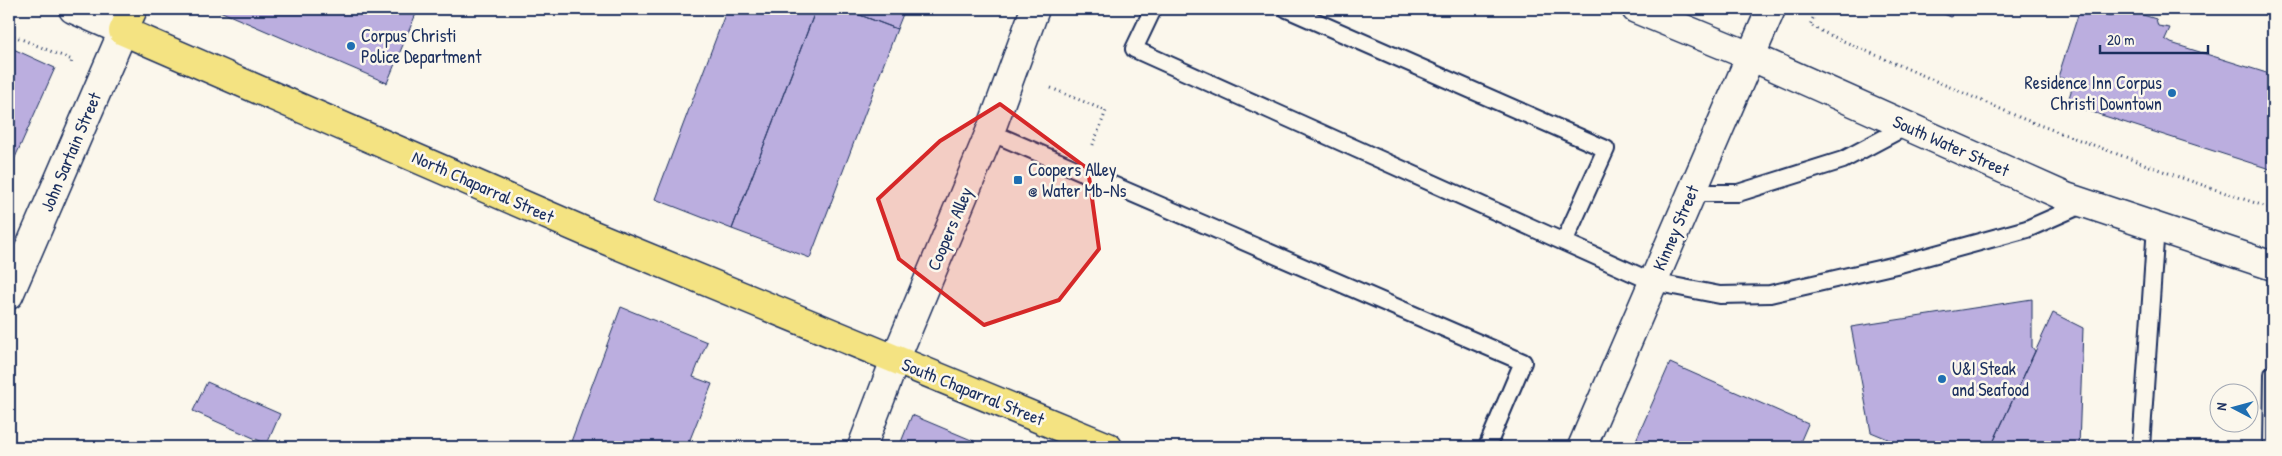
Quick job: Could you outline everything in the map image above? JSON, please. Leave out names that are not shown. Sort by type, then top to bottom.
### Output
[{"type":"main road","name":"North Chaparral Street","points":[[128,20],[591,234],[895,360]]},
{"type":"main road","name":"South Chaparral Street","points":[[895,360],[1108,447]]},
{"type":"street","name":"North Chaparral Street","points":[[72,9],[128,20]]},
{"type":"street","name":"Coopers Alley","points":[[862,447],[895,360],[990,132],[1035,9]]},
{"type":"street","name":"South Water Street","points":[[1636,9],[1750,56],[2066,197],[2273,266]]},
{"type":"street","name":"Kinney Street","points":[[1582,447],[1771,9]]},
{"type":"street","name":"John Sartain Street","points":[[9,295],[128,20]]},
{"type":"lane","points":[[1153,9],[1134,50],[1653,282],[1720,295],[1770,294],[1896,265],[2028,230],[2086,203]]},
{"type":"lane","points":[[1287,9],[1317,15],[1606,149],[1564,242]]},
{"type":"lane","points":[[1691,193],[1738,193],[1843,160],[1907,126]]},
{"type":"lane","points":[[990,132],[1523,362],[1486,447]]},
{"type":"lane","points":[[2141,447],[2156,226]]},
{"type":"lane","points":[[2272,447],[2273,374]]},
{"type":"path","points":[[1817,9],[1810,25],[1825,33],[2026,120],[2179,177],[2273,208]]},
{"type":"path","points":[[9,34],[72,60],[69,68]]},
{"type":"path","points":[[1051,88],[1106,111],[1089,156]]},
{"type":"highlighted area","points":[[1000,104],[1088,169],[1099,249],[1059,300],[984,325],[899,259],[878,199],[940,141]]},
{"type":"building","name":"Corpus Christi Police Department","points":[[215,9],[418,9],[387,83]]},
{"type":"building","points":[[727,9],[816,9],[732,229],[655,199]]},
{"type":"building","points":[[816,9],[844,9],[897,29],[810,258],[732,229]]},
{"type":"building","points":[[844,9],[905,9],[897,29]]},
{"type":"building","points":[[1932,9],[1954,9],[1951,17]]},
{"type":"building","name":"Residence Inn Corpus Christi Downtown","points":[[2080,9],[2087,9],[2111,16],[2113,9],[2124,9],[2156,19],[2158,26],[2170,28],[2165,39],[2171,43],[2273,75],[2273,170],[2067,104],[2074,82],[2058,77]]},
{"type":"building","points":[[9,47],[55,68],[9,171]]},
{"type":"building","name":"U&I Steak and Seafood","points":[[2032,299],[2032,347],[2035,351],[1991,447],[1907,447],[1871,432],[1851,327]]},
{"type":"building","points":[[621,307],[707,342],[693,377],[712,384],[687,447],[569,447]]},
{"type":"building","points":[[2053,313],[2083,328],[2079,447],[1991,447]]},
{"type":"building","points":[[1670,363],[1808,424],[1798,447],[1633,447]]},
{"type":"building","points":[[207,382],[280,414],[267,444],[193,411]]},
{"type":"building","points":[[912,415],[988,447],[899,447]]},
{"type":"place","name":"Corpus Christi Police Department","points":[[351,46]]},
{"type":"place","name":"Residence Inn Corpus Christi Downtown","points":[[2172,93]]},
{"type":"place","name":"Coopers Alley @ Water Mb-Ns","points":[[1018,180]]},
{"type":"place","name":"U&I Steak and Seafood","points":[[1942,379]]}]
